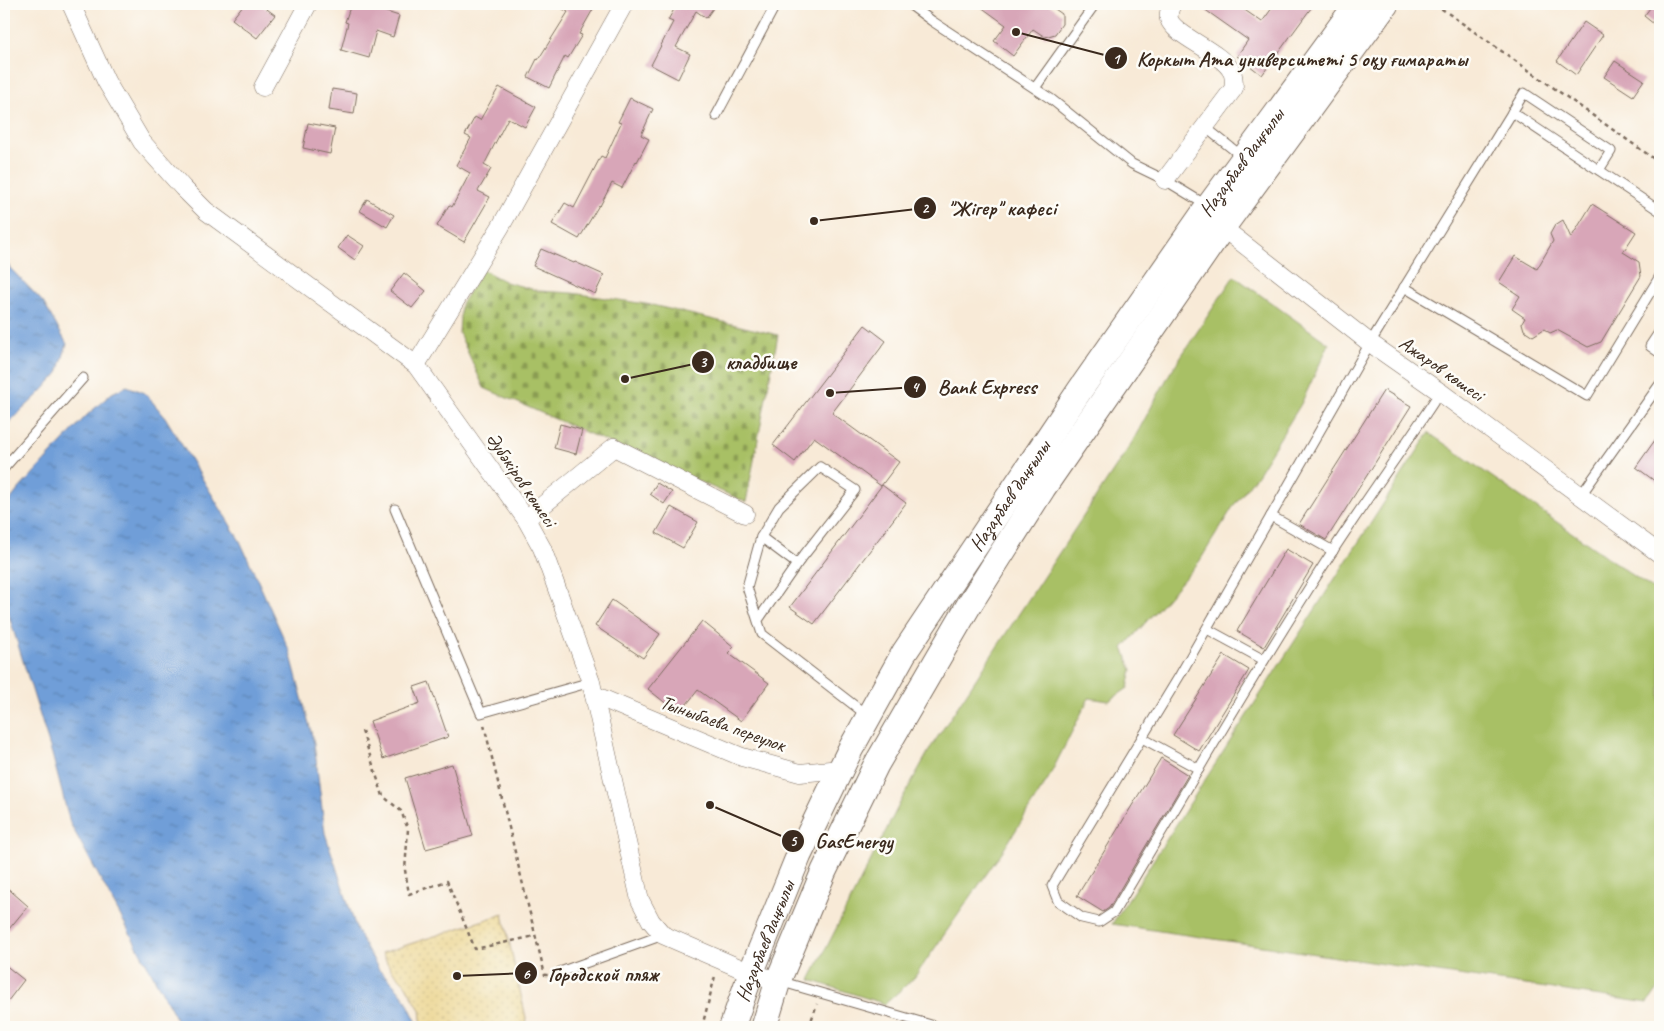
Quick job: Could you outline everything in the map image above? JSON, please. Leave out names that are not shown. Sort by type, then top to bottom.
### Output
[{"type":"main road","name":"Назарбаев даңғылы","points":[[732,1027],[751,973],[799,855],[840,768],[904,653],[1080,390],[1206,210],[1357,4]]},
{"type":"main road","name":"Назарбаев даңғылы","points":[[764,1027],[778,981],[824,871],[876,765],[968,605],[1043,488],[1223,227],[1386,4]]},
{"type":"street","name":"Әубәкіров көшесі","points":[[71,4],[106,80],[142,142],[183,188],[206,211],[416,365],[526,519],[542,548],[592,688],[640,900],[651,921],[663,935],[751,973],[778,981]]},
{"type":"street","points":[[263,87],[308,4]]},
{"type":"street","points":[[416,365],[501,226],[624,4]]},
{"type":"street","points":[[1165,180],[1234,88],[1233,73],[1223,61],[1178,30],[1169,21],[1172,4]]},
{"type":"street","name":"Ажаров көшесі","points":[[1206,210],[1223,227],[1370,343],[1440,392],[1660,554]]},
{"type":"street","points":[[526,519],[614,447],[745,514]]},
{"type":"street","name":"Тыныбаева переулок","points":[[592,688],[742,757],[800,773],[840,768]]},
{"type":"lane","points":[[716,116],[776,4]]},
{"type":"lane","points":[[909,4],[1052,99],[1132,164],[1165,180],[1206,210]]},
{"type":"lane","points":[[1035,88],[1095,4]]},
{"type":"lane","points":[[1440,392],[1333,552],[1264,660],[1114,912],[1098,922],[1082,918],[1058,901],[1052,886],[1206,629],[1370,343],[1524,93],[1612,151],[1599,170]]},
{"type":"lane","points":[[1512,112],[1660,211]]},
{"type":"lane","points":[[1205,127],[1244,158]]},
{"type":"lane","points":[[1404,287],[1587,396],[1660,276]]},
{"type":"lane","points":[[1660,331],[1650,346],[1660,353]]},
{"type":"lane","points":[[4,468],[83,378]]},
{"type":"lane","points":[[1580,495],[1660,384]]},
{"type":"lane","points":[[758,620],[797,564],[855,490],[820,467],[780,507],[761,537],[747,587],[762,634],[868,717]]},
{"type":"lane","points":[[395,510],[481,713],[592,688]]},
{"type":"lane","points":[[1271,516],[1333,552]]},
{"type":"lane","points":[[761,537],[797,564]]},
{"type":"lane","points":[[1206,629],[1264,660]]},
{"type":"lane","points":[[1142,738],[1199,769]]},
{"type":"lane","points":[[560,972],[663,935]]},
{"type":"lane","points":[[778,981],[938,1027]]},
{"type":"path","points":[[1435,4],[1660,163]]},
{"type":"path","points":[[481,713],[545,975],[560,972]]},
{"type":"path","points":[[362,731],[383,796],[401,811],[408,829],[405,870],[410,894],[447,880],[475,949],[535,936]]},
{"type":"path","points":[[705,1027],[703,1023],[720,959]]},
{"type":"path","points":[[809,1027],[821,993]]},
{"type":"green space","points":[[483,270],[506,282],[539,291],[572,293],[652,305],[778,335],[746,502],[484,388],[459,333],[461,304]]},
{"type":"green space","points":[[1234,276],[1329,344],[1301,404],[1257,475],[1234,505],[1199,562],[1123,648],[1132,670],[1128,688],[1109,701],[1089,698],[1048,779],[1004,849],[914,978],[885,1004],[810,980],[903,797],[931,747],[1131,444],[1170,373]]},
{"type":"green space","points":[[1429,433],[1660,594],[1660,986],[1648,1003],[1112,924]]},
{"type":"sand","points":[[503,914],[528,1027],[422,1027],[420,1010],[405,984],[390,968],[382,953]]},
{"type":"water","points":[[4,258],[10,268],[43,302],[67,344],[58,373],[4,427]]},
{"type":"water","points":[[127,386],[145,393],[165,417],[240,541],[290,652],[314,743],[325,833],[357,931],[379,970],[405,998],[419,1027],[177,1027],[175,1016],[70,823],[52,754],[4,600],[4,508],[18,490],[86,416],[112,393]]},
{"type":"building","points":[[244,4],[260,4],[275,15],[257,38],[232,19]]},
{"type":"building","points":[[351,4],[361,4],[399,16],[393,37],[376,31],[369,58],[341,50],[348,23],[345,22]]},
{"type":"building","points":[[554,4],[596,4],[579,34],[582,35],[568,58],[565,56],[549,88],[528,77],[537,59],[568,12]]},
{"type":"building","points":[[677,4],[716,4],[706,18],[696,11],[676,47],[690,54],[678,79],[651,65],[673,22],[668,20]]},
{"type":"building","points":[[977,4],[1048,4],[1062,14],[1062,24],[1055,34],[1045,37],[1033,29],[1013,56],[994,41],[1006,25]]},
{"type":"building","points":[[1197,4],[1236,4],[1262,22],[1275,4],[1314,4],[1262,75],[1237,56],[1248,40]]},
{"type":"building","points":[[1653,4],[1660,4],[1660,29],[1644,16]]},
{"type":"building","points":[[1584,22],[1603,35],[1576,75],[1557,61]]},
{"type":"building","points":[[1615,61],[1644,80],[1633,96],[1604,77]]},
{"type":"building","points":[[499,87],[536,107],[525,127],[508,118],[484,165],[491,169],[478,191],[490,197],[464,242],[437,226],[449,205],[452,207],[470,173],[456,165],[471,138],[465,135],[475,117],[480,120]]},
{"type":"building","points":[[332,89],[357,93],[354,114],[329,110]]},
{"type":"building","points":[[630,98],[653,109],[641,135],[649,139],[622,188],[612,183],[579,239],[552,224],[565,203],[574,208],[601,156],[605,158],[621,123],[618,122]]},
{"type":"building","points":[[308,123],[335,128],[330,154],[303,148]]},
{"type":"building","points":[[367,199],[394,215],[387,227],[360,211]]},
{"type":"building","points":[[1592,204],[1636,232],[1623,252],[1639,262],[1641,276],[1601,342],[1588,347],[1557,330],[1550,333],[1544,329],[1533,336],[1524,330],[1522,323],[1525,318],[1512,309],[1520,296],[1499,282],[1515,256],[1537,269],[1553,241],[1550,234],[1555,225],[1563,220],[1571,238]]},
{"type":"building","points":[[347,235],[364,246],[355,260],[338,248]]},
{"type":"building","points":[[541,249],[604,275],[595,294],[533,266]]},
{"type":"building","points":[[404,273],[426,291],[412,308],[390,291]]},
{"type":"building","points":[[865,325],[886,341],[832,413],[899,462],[881,486],[814,437],[795,462],[773,445]]},
{"type":"building","points":[[1384,390],[1411,406],[1326,540],[1299,524]]},
{"type":"building","points":[[560,424],[582,430],[576,454],[554,448]]},
{"type":"building","points":[[1660,433],[1660,485],[1636,467]]},
{"type":"building","points":[[657,483],[672,492],[664,504],[650,494]]},
{"type":"building","points":[[882,485],[906,503],[814,624],[790,607]]},
{"type":"building","points":[[671,507],[698,522],[683,548],[656,533]]},
{"type":"building","points":[[1286,549],[1313,565],[1264,647],[1237,631]]},
{"type":"building","points":[[612,600],[660,634],[643,658],[595,626]]},
{"type":"building","points":[[702,621],[734,647],[728,653],[769,683],[741,721],[698,690],[679,714],[648,689]]},
{"type":"building","points":[[1224,655],[1249,670],[1199,751],[1173,735]]},
{"type":"building","points":[[429,682],[448,737],[383,759],[370,721],[420,703],[414,687]]},
{"type":"building","points":[[1161,758],[1188,775],[1109,908],[1103,912],[1077,896]]},
{"type":"building","points":[[452,764],[473,836],[426,849],[405,778]]},
{"type":"building","points":[[4,885],[28,906],[4,935]]},
{"type":"building","points":[[4,964],[24,980],[4,1006]]},
{"type":"place","name":"Коркыт Ата университеті 5 оқу ғимараты","points":[[1016,32]]},
{"type":"place","name":"\"Жігер\" кафесі","points":[[814,221]]},
{"type":"place","name":"кладбище","points":[[625,379]]},
{"type":"place","name":"Bank Express","points":[[830,393]]},
{"type":"place","name":"GasEnergy","points":[[710,805]]},
{"type":"place","name":"Городской пляж","points":[[457,976]]}]
